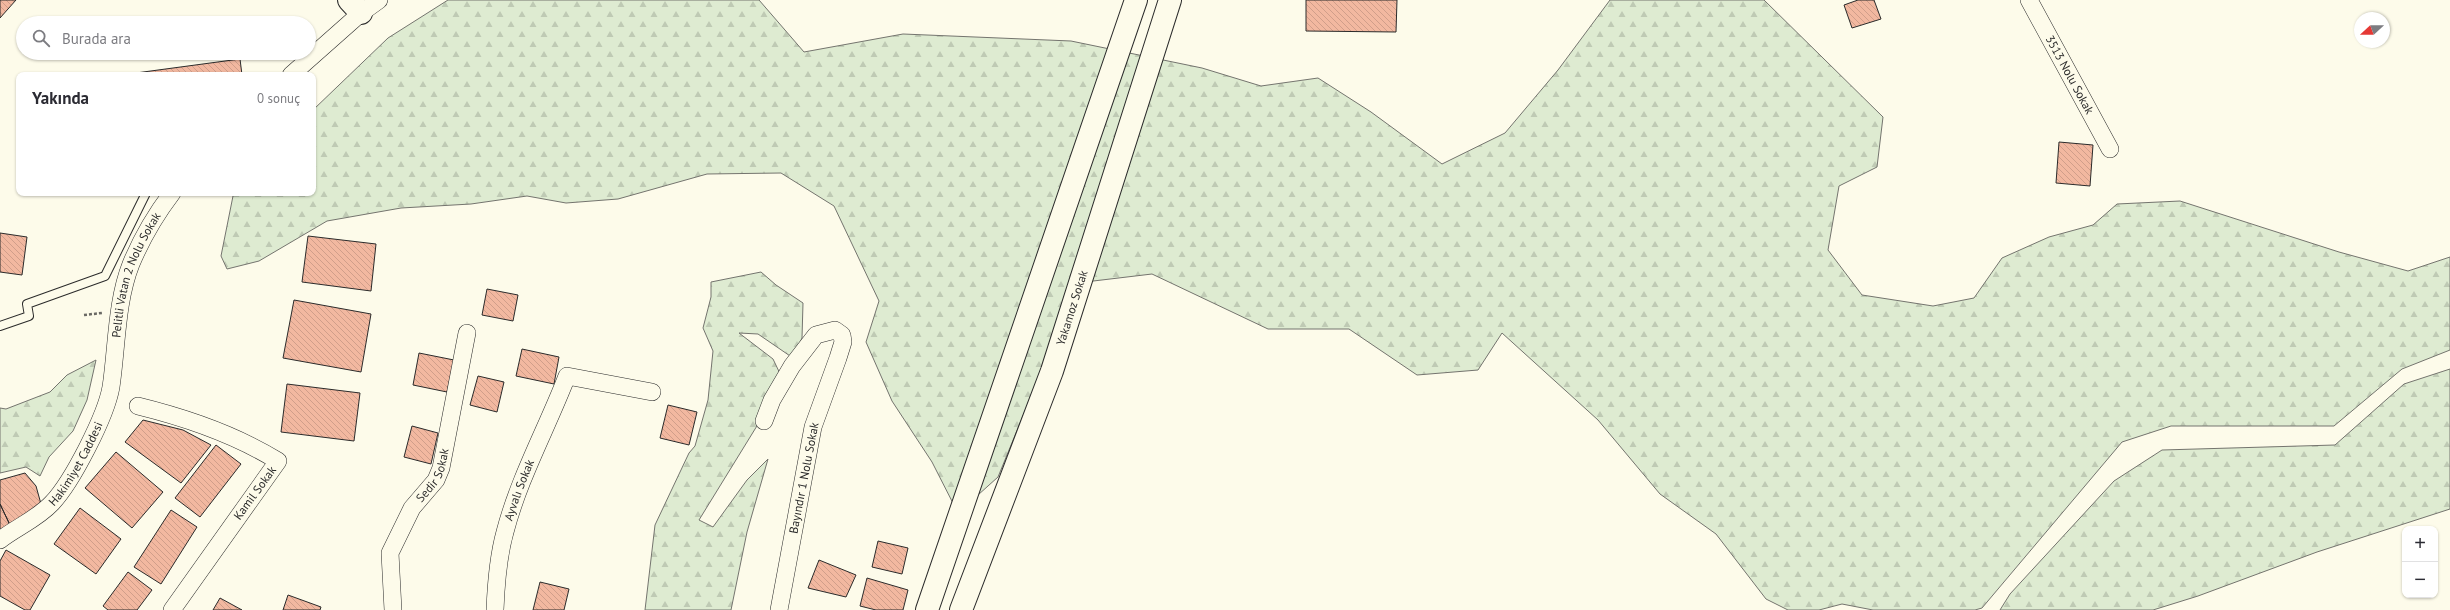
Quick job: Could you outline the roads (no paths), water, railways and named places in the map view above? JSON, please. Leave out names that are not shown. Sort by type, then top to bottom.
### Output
[{"type":"main road","points":[[927,610],[1136,0]]},
{"type":"main road","name":"Yakamoz Sokak","points":[[961,610],[1052,371],[1170,0]]},
{"type":"street","points":[[316,49],[355,7],[379,0]]},
{"type":"street","name":"3513 Nolu Sokak","points":[[2028,0],[2110,149]]},
{"type":"street","points":[[295,72],[306,60]]},
{"type":"street","name":"Pelitli Vatan 2 Nolu Sokak","points":[[114,362],[122,296],[131,264],[148,229],[170,196]]},
{"type":"street","name":"Bayındır 1 Nolu Sokak","points":[[764,421],[772,400],[792,366],[816,335],[835,330],[842,335],[843,342],[838,358],[813,427],[779,610]]},
{"type":"street","name":"Sedir Sokak","points":[[393,610],[390,553],[395,539],[412,508],[436,480],[441,468],[467,333]]},
{"type":"street","name":"Hakimiyet Caddesi","points":[[0,540],[34,519],[52,502],[65,483],[102,416],[110,389],[114,362]]},
{"type":"street","name":"Ayvalı Sokak","points":[[495,610],[497,572],[505,532],[516,498],[567,376],[652,392]]},
{"type":"street","name":"Kamil Sokak","points":[[138,406],[172,414],[221,432],[278,461],[172,610]]},
{"type":"lane","points":[[0,326],[29,316],[27,304],[105,276],[145,196]]}]
